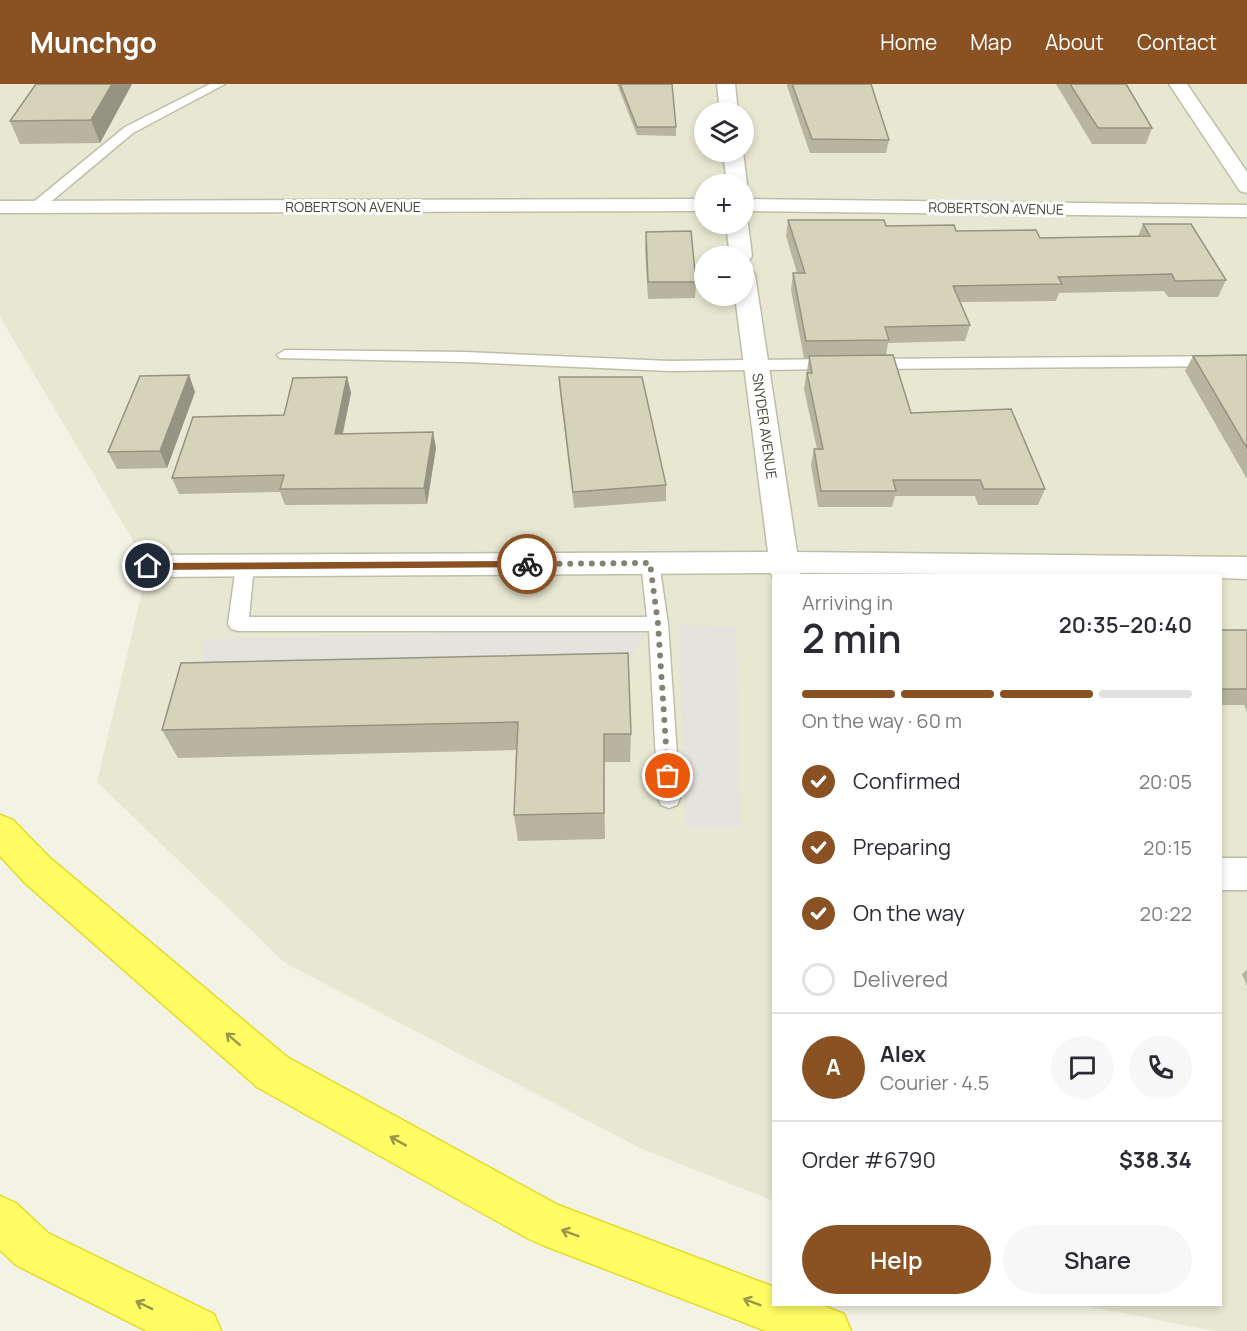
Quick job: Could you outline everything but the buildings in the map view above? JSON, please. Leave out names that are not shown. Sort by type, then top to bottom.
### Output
[{"type":"highway","points":[[0,806],[36,870]]},
{"type":"highway","points":[[0,831],[36,870],[272,1072],[545,1223],[827,1331]]},
{"type":"highway","points":[[0,1220],[32,1249],[197,1331]]},
{"type":"street","points":[[726,84],[728,102]]},
{"type":"street","points":[[1178,84],[1247,187]]},
{"type":"street","name":"ROBERTSON AVENUE","points":[[0,207],[694,205]]},
{"type":"street","name":"ROBERTSON AVENUE","points":[[754,205],[1247,211]]},
{"type":"street","name":"SNYDER AVENUE","points":[[748,306],[785,569]]},
{"type":"street","points":[[148,566],[650,563],[785,569],[1247,568]]},
{"type":"street","points":[[1222,874],[1247,874]]},
{"type":"lane","points":[[36,207],[129,130],[219,84]]},
{"type":"lane","points":[[285,355],[465,357],[670,366],[1247,361]]},
{"type":"lane","points":[[650,563],[658,624],[669,798]]},
{"type":"lane","points":[[245,566],[238,624],[658,624]]},
{"type":"shaded area","points":[[0,84],[1247,84],[1247,1331],[1214,1331],[1086,1306],[1222,1306],[1222,574],[772,574],[772,1200],[640,1148],[285,963],[97,782],[148,566],[0,317]]},
{"type":"shaded area","points":[[679,625],[736,627],[741,828],[686,827]]},
{"type":"shaded area","points":[[648,629],[624,669],[205,669],[201,639]]},
{"type":"way so far","points":[[527,564],[650,563],[658,624],[668,776]]},
{"type":"route","points":[[148,566],[527,564]]}]
